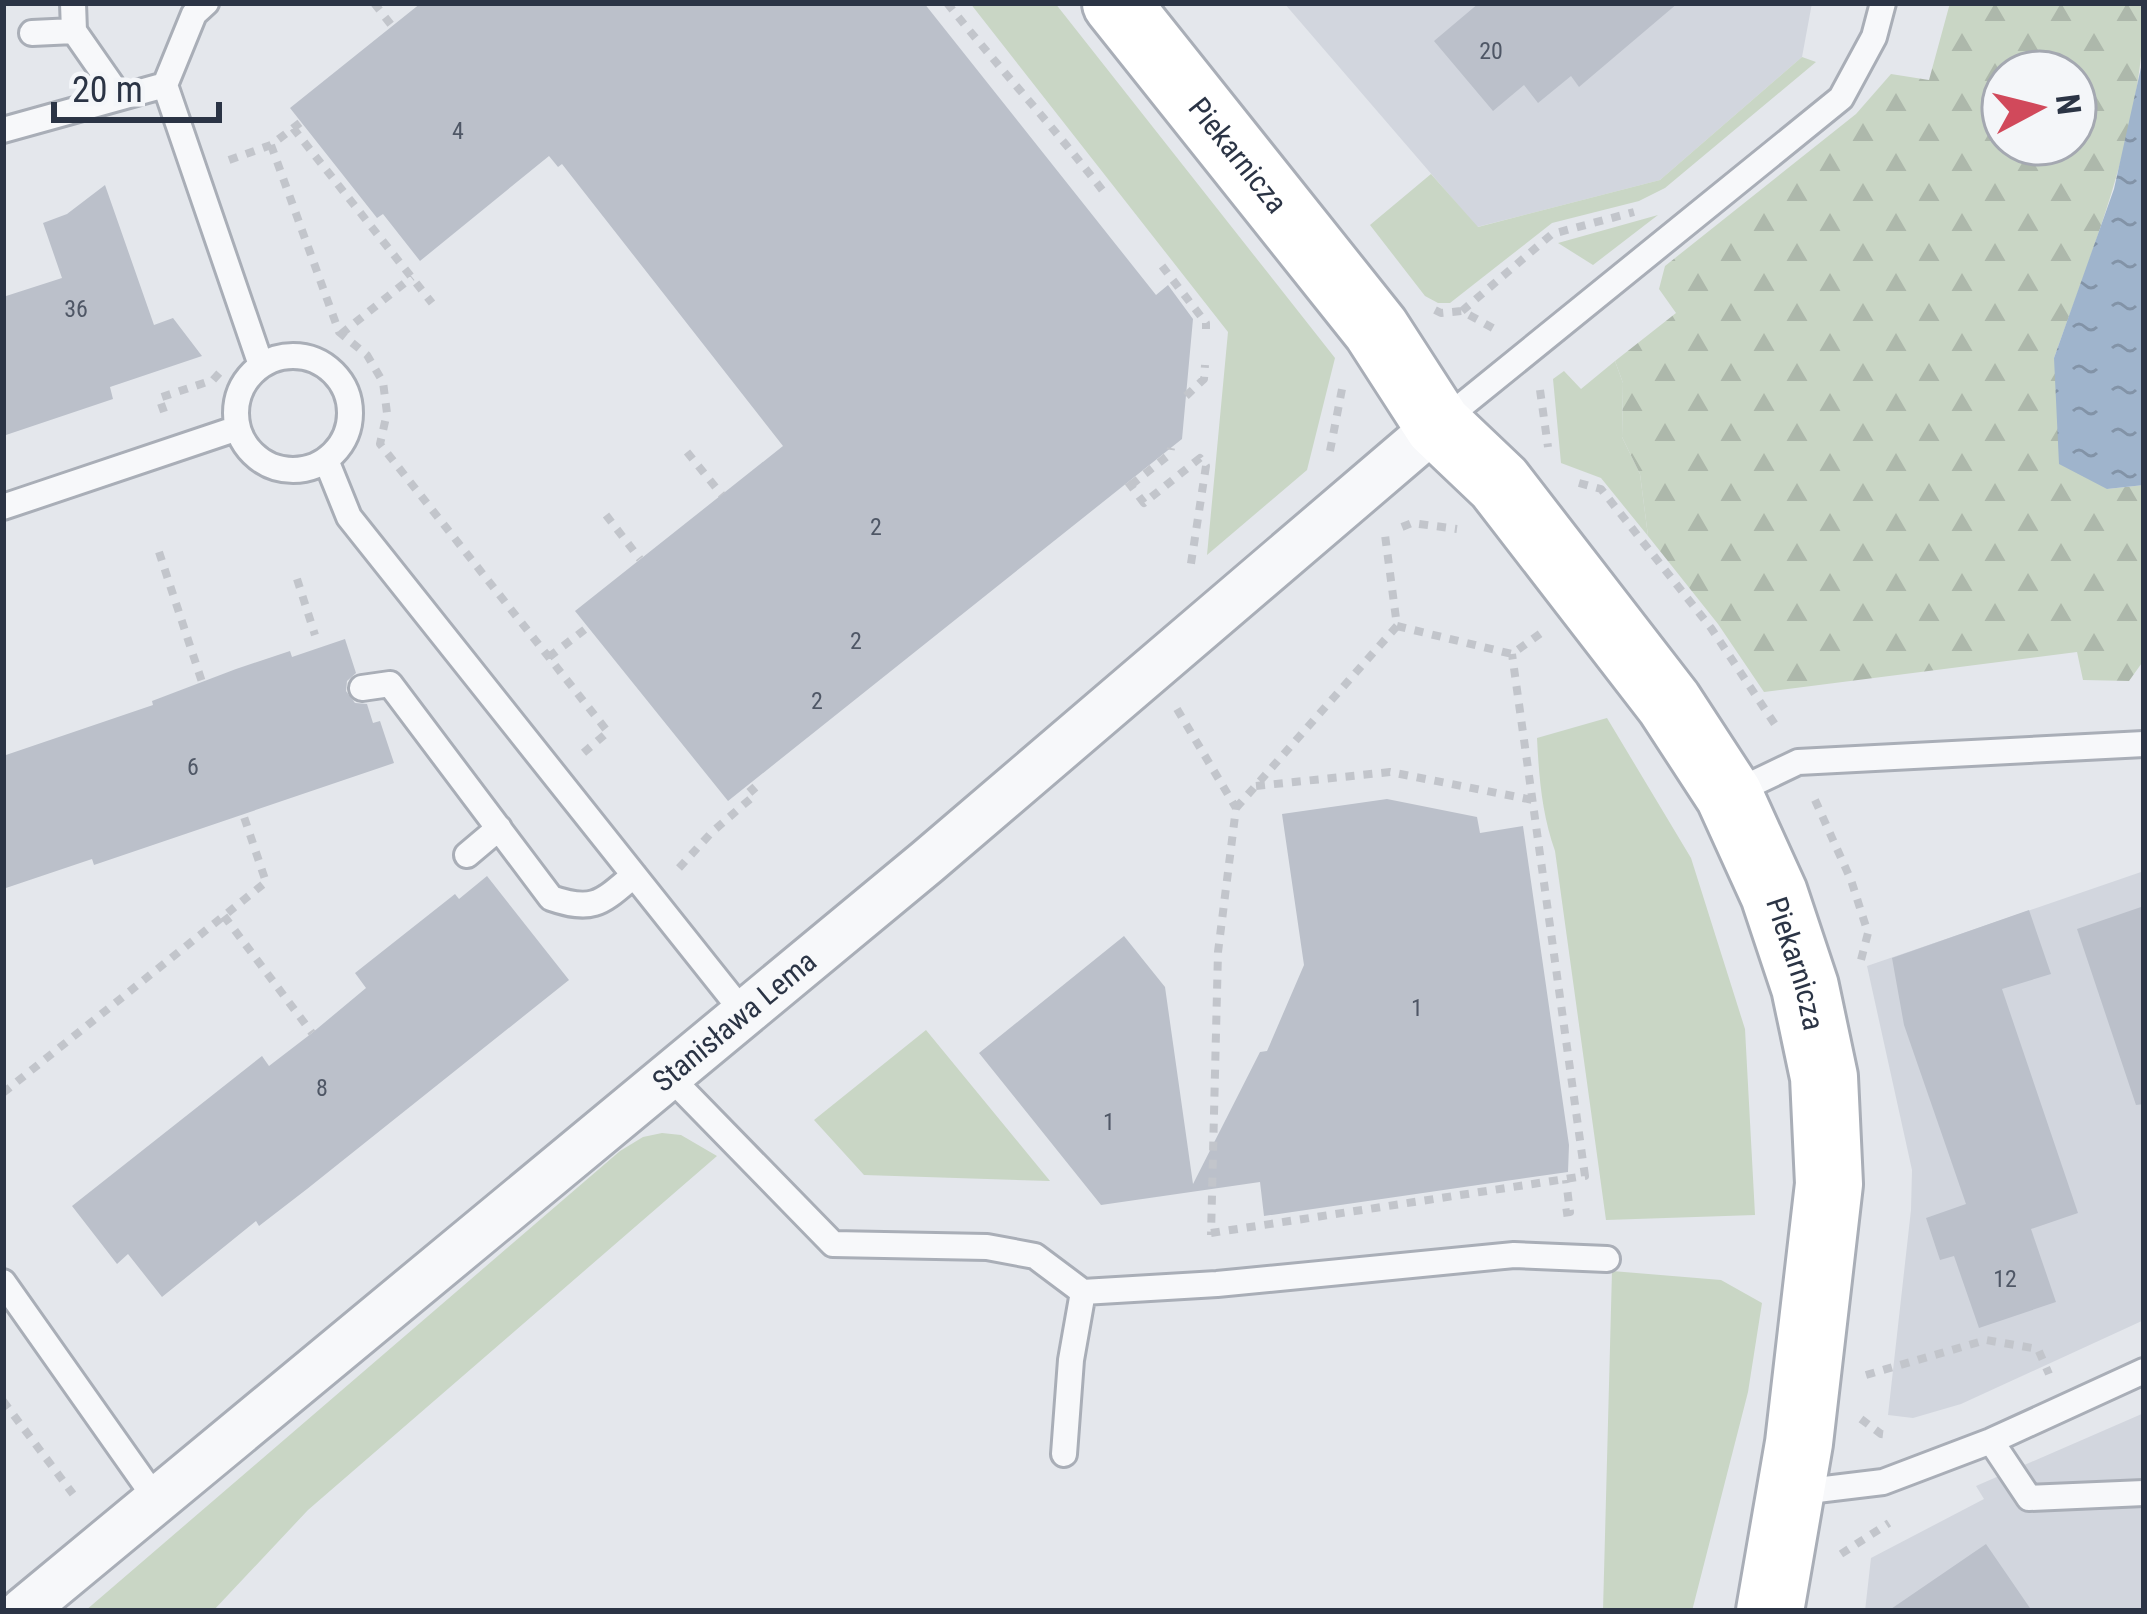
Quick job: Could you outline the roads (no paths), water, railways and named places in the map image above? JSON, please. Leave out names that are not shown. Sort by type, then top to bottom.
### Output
[{"type":"street","name":"Piekarnicza","points":[[1116,3],[1376,329],[1438,424],[1535,527],[1669,703],[1729,795],[1790,936],[1805,987],[1828,1113],[1829,1184],[1791,1493],[1770,1611]]},
{"type":"street","name":"Stanisława Lema","points":[[23,1611],[927,862],[1438,424]]},
{"type":"lane","points":[[73,3],[74,31],[121,97]]},
{"type":"lane","points":[[206,3],[194,14],[165,85],[261,364]]},
{"type":"lane","points":[[1438,424],[1840,98],[1874,37],[1883,3]]},
{"type":"lane","points":[[32,33],[74,31]]},
{"type":"lane","points":[[3,130],[165,85]]},
{"type":"lane","points":[[279,357],[318,361],[345,389],[348,428],[340,446],[326,460],[309,468],[274,467],[245,445],[238,428],[239,393],[261,364],[279,357]]},
{"type":"lane","points":[[3,507],[238,428]]},
{"type":"lane","points":[[326,460],[349,517],[743,1012]]},
{"type":"lane","points":[[362,688],[390,684],[551,898],[573,906],[598,905],[634,875]]},
{"type":"lane","points":[[1729,795],[1798,762],[2144,744]]},
{"type":"lane","points":[[467,855],[499,828]]},
{"type":"lane","points":[[668,1075],[833,1244],[987,1247],[1035,1256],[1083,1292],[1514,1255],[1607,1259]]},
{"type":"lane","points":[[3,1282],[156,1499]]},
{"type":"lane","points":[[1064,1454],[1071,1360],[1083,1292]]},
{"type":"lane","points":[[1791,1493],[1883,1482],[1990,1442],[2144,1371]]},
{"type":"lane","points":[[1990,1442],[2029,1498],[2144,1493]]},
{"type":"water","points":[[2144,54],[2144,485],[2107,489],[2059,464],[2054,358],[2114,189]]}]
